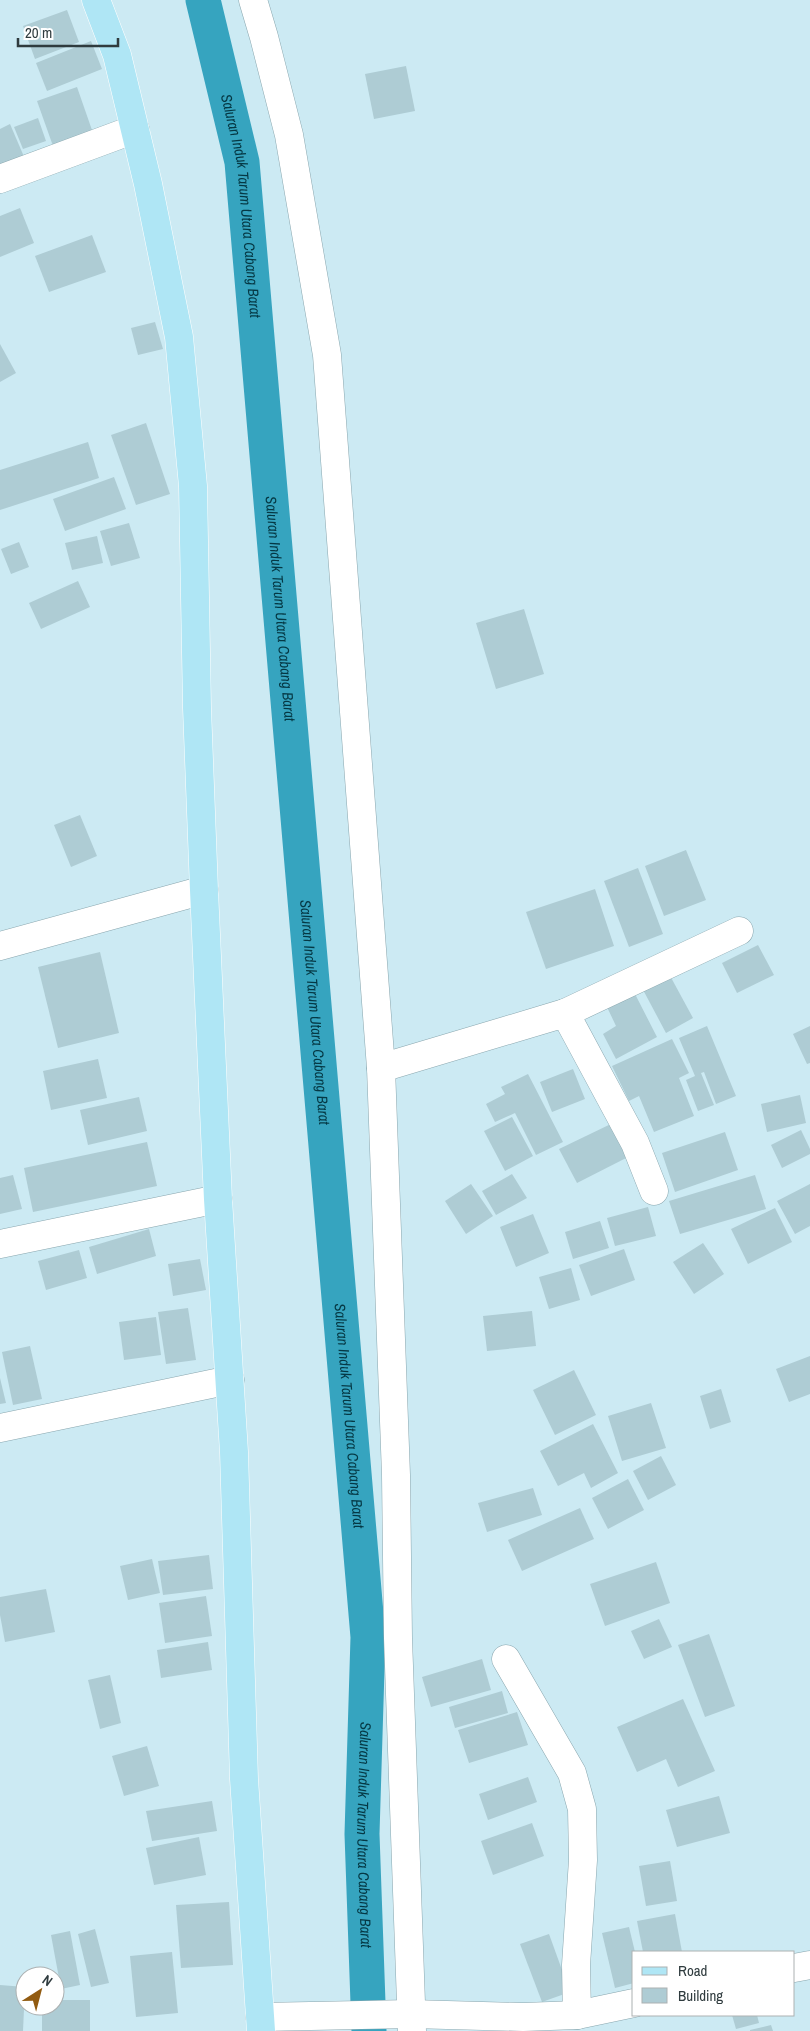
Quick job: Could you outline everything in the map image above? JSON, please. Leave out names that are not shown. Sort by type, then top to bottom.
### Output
[{"type":"main road","points":[[96,0],[117,55],[148,184],[179,337],[192,476],[197,708],[204,890],[218,1199],[230,1380],[244,1779],[261,2024]]},
{"type":"street","points":[[253,0],[289,135],[327,354],[381,1068],[396,1475],[403,2020]]},
{"type":"street","points":[[0,179],[135,129]]},
{"type":"street","points":[[0,946],[204,890]]},
{"type":"street","points":[[381,1068],[565,1013],[739,931]]},
{"type":"street","points":[[565,1013],[635,1143],[654,1191]]},
{"type":"street","points":[[0,1244],[218,1199]]},
{"type":"street","points":[[0,1428],[230,1380]]},
{"type":"street","points":[[506,1659],[572,1773],[582,1809],[583,1860],[576,1966],[577,2015]]},
{"type":"street","points":[[795,1968],[810,1965]]},
{"type":"street","points":[[261,2024],[296,2016],[523,2024],[632,2003]]},
{"type":"building","points":[[67,10],[79,42],[35,59],[23,26]]},
{"type":"building","points":[[91,41],[102,69],[47,91],[36,63]]},
{"type":"building","points":[[406,66],[415,111],[374,119],[365,74]]},
{"type":"building","points":[[77,87],[93,133],[53,146],[37,101]]},
{"type":"building","points":[[38,118],[46,141],[23,149],[14,127]]},
{"type":"building","points":[[10,124],[25,159],[0,169],[0,129]]},
{"type":"building","points":[[20,208],[34,243],[0,257],[0,216]]},
{"type":"building","points":[[92,235],[106,272],[49,292],[35,256]]},
{"type":"building","points":[[155,322],[163,349],[138,355],[131,328]]},
{"type":"building","points":[[0,344],[16,373],[0,382]]},
{"type":"building","points":[[146,423],[170,494],[136,505],[111,435]]},
{"type":"building","points":[[88,442],[99,478],[0,510],[0,470]]},
{"type":"building","points":[[114,477],[126,509],[65,531],[53,499]]},
{"type":"building","points":[[129,523],[140,558],[111,566],[100,531]]},
{"type":"building","points":[[97,536],[103,563],[72,570],[65,543]]},
{"type":"building","points":[[19,542],[29,567],[11,574],[1,549]]},
{"type":"building","points":[[78,581],[90,607],[41,629],[29,603]]},
{"type":"building","points":[[524,609],[544,674],[496,689],[476,623]]},
{"type":"building","points":[[80,815],[97,856],[71,867],[54,825]]},
{"type":"building","points":[[686,850],[706,900],[664,916],[645,866]]},
{"type":"building","points":[[638,868],[663,934],[629,947],[604,881]]},
{"type":"building","points":[[595,889],[614,946],[546,969],[526,912]]},
{"type":"building","points":[[758,945],[774,975],[737,993],[722,963]]},
{"type":"building","points":[[100,952],[119,1033],[58,1048],[38,967]]},
{"type":"building","points":[[668,972],[693,1018],[666,1033],[641,986]]},
{"type":"building","points":[[635,994],[657,1037],[616,1059],[603,1034],[616,1026],[607,1007]]},
{"type":"building","points":[[707,1026],[736,1096],[716,1104],[704,1072],[701,1073],[714,1105],[698,1111],[686,1080],[695,1076],[679,1038]]},
{"type":"building","points":[[810,1026],[810,1063],[807,1064],[793,1034]]},
{"type":"building","points":[[672,1039],[689,1073],[679,1078],[694,1116],[654,1132],[639,1096],[629,1101],[612,1066]]},
{"type":"building","points":[[98,1059],[107,1098],[51,1110],[43,1071]]},
{"type":"building","points":[[573,1069],[585,1099],[552,1112],[540,1082]]},
{"type":"building","points":[[528,1074],[563,1142],[536,1155],[515,1113],[495,1122],[486,1104],[505,1094],[501,1087]]},
{"type":"building","points":[[800,1095],[806,1123],[767,1132],[761,1104]]},
{"type":"building","points":[[139,1097],[147,1131],[88,1145],[80,1110]]},
{"type":"building","points":[[512,1117],[533,1156],[505,1171],[484,1131]]},
{"type":"building","points":[[615,1122],[632,1155],[577,1183],[559,1149]]},
{"type":"building","points":[[801,1130],[810,1149],[810,1154],[782,1168],[771,1145]]},
{"type":"building","points":[[725,1132],[738,1170],[675,1192],[662,1153]]},
{"type":"building","points":[[147,1142],[157,1186],[33,1212],[24,1168]]},
{"type":"building","points":[[512,1174],[527,1198],[496,1215],[482,1191]]},
{"type":"building","points":[[13,1175],[22,1209],[0,1214],[0,1178]]},
{"type":"building","points":[[755,1175],[766,1209],[680,1234],[669,1201]]},
{"type":"building","points":[[471,1184],[493,1216],[466,1234],[445,1201]]},
{"type":"building","points":[[810,1184],[810,1226],[795,1234],[777,1201]]},
{"type":"building","points":[[648,1207],[656,1236],[615,1246],[607,1218]]},
{"type":"building","points":[[775,1208],[792,1242],[748,1264],[731,1229]]},
{"type":"building","points":[[533,1214],[549,1253],[516,1267],[500,1227]]},
{"type":"building","points":[[600,1221],[609,1248],[573,1259],[565,1232]]},
{"type":"building","points":[[149,1229],[156,1256],[97,1274],[89,1247]]},
{"type":"building","points":[[703,1243],[724,1274],[694,1294],[673,1262]]},
{"type":"building","points":[[624,1249],[635,1280],[591,1296],[579,1265]]},
{"type":"building","points":[[79,1250],[87,1278],[46,1290],[38,1261]]},
{"type":"building","points":[[200,1259],[206,1290],[173,1296],[168,1264]]},
{"type":"building","points":[[571,1268],[580,1300],[549,1309],[539,1277]]},
{"type":"building","points":[[188,1308],[196,1360],[166,1364],[158,1312]]},
{"type":"building","points":[[532,1311],[536,1346],[487,1351],[483,1316]]},
{"type":"building","points":[[156,1317],[161,1355],[124,1360],[119,1322]]},
{"type":"building","points":[[30,1346],[42,1399],[13,1405],[2,1352]]},
{"type":"building","points":[[810,1356],[810,1394],[789,1402],[776,1369]]},
{"type":"building","points":[[574,1370],[596,1415],[555,1435],[533,1390]]},
{"type":"building","points":[[0,1378],[6,1403],[0,1404]]},
{"type":"building","points":[[721,1389],[731,1422],[710,1429],[700,1396]]},
{"type":"building","points":[[651,1403],[666,1448],[622,1461],[608,1416]]},
{"type":"building","points":[[593,1424],[618,1473],[591,1488],[584,1473],[558,1486],[540,1451]]},
{"type":"building","points":[[661,1456],[676,1485],[648,1500],[633,1471]]},
{"type":"building","points":[[628,1479],[644,1510],[608,1529],[592,1498]]},
{"type":"building","points":[[533,1488],[542,1515],[487,1532],[478,1503]]},
{"type":"building","points":[[580,1508],[594,1539],[522,1571],[508,1540]]},
{"type":"building","points":[[209,1555],[213,1589],[163,1595],[158,1561]]},
{"type":"building","points":[[152,1559],[160,1593],[128,1600],[120,1566]]},
{"type":"building","points":[[656,1562],[670,1603],[605,1626],[590,1584]]},
{"type":"building","points":[[46,1589],[55,1632],[5,1642],[0,1615],[0,1597]]},
{"type":"building","points":[[206,1596],[212,1636],[165,1643],[159,1603]]},
{"type":"building","points":[[659,1619],[672,1647],[644,1659],[631,1631]]},
{"type":"building","points":[[709,1634],[735,1706],[705,1717],[678,1645]]},
{"type":"building","points":[[208,1642],[212,1670],[161,1678],[157,1650]]},
{"type":"building","points":[[482,1659],[491,1690],[431,1707],[422,1677]]},
{"type":"building","points":[[110,1675],[121,1723],[100,1729],[88,1680]]},
{"type":"building","points":[[502,1691],[508,1713],[455,1728],[449,1707]]},
{"type":"building","points":[[683,1699],[715,1771],[678,1787],[666,1759],[637,1772],[617,1727]]},
{"type":"building","points":[[517,1712],[528,1745],[469,1763],[458,1730]]},
{"type":"building","points":[[147,1746],[159,1786],[124,1796],[112,1756]]},
{"type":"building","points":[[528,1777],[537,1802],[488,1820],[479,1794]]},
{"type":"building","points":[[719,1796],[730,1833],[677,1847],[666,1810]]},
{"type":"building","points":[[212,1801],[217,1831],[152,1841],[146,1811]]},
{"type":"building","points":[[532,1823],[544,1856],[493,1875],[481,1841]]},
{"type":"building","points":[[199,1837],[206,1875],[154,1885],[146,1848]]},
{"type":"building","points":[[670,1861],[677,1901],[646,1906],[639,1866]]},
{"type":"building","points":[[229,1902],[233,1965],[181,1968],[176,1905]]},
{"type":"building","points":[[675,1914],[682,1951],[643,1951],[637,1921]]},
{"type":"building","points":[[629,1927],[635,1951],[632,1951],[632,1984],[615,1988],[602,1933]]},
{"type":"building","points":[[95,1929],[109,1983],[91,1987],[78,1934]]},
{"type":"building","points":[[70,1931],[80,1985],[65,1988],[65,1966],[57,1966],[51,1935]]},
{"type":"building","points":[[549,1934],[570,1992],[542,2002],[520,1944]]},
{"type":"building","points":[[172,1952],[178,2013],[136,2017],[130,1956]]},
{"type":"building","points":[[0,1985],[15,1986],[15,2016],[24,2016],[23,2031],[0,2031]]},
{"type":"building","points":[[65,2000],[90,2000],[90,2031],[42,2031],[42,2016],[65,2016]]},
{"type":"building","points":[[732,2016],[757,2016],[759,2023],[736,2029]]},
{"type":"building","points":[[771,2025],[773,2031],[750,2031],[750,2030]]},
{"type":"waterway","name":"Saluran Induk Tarum Utara Cabang Barat","points":[[203,0],[242,162],[368,1637],[362,1834],[369,2031]]}]
